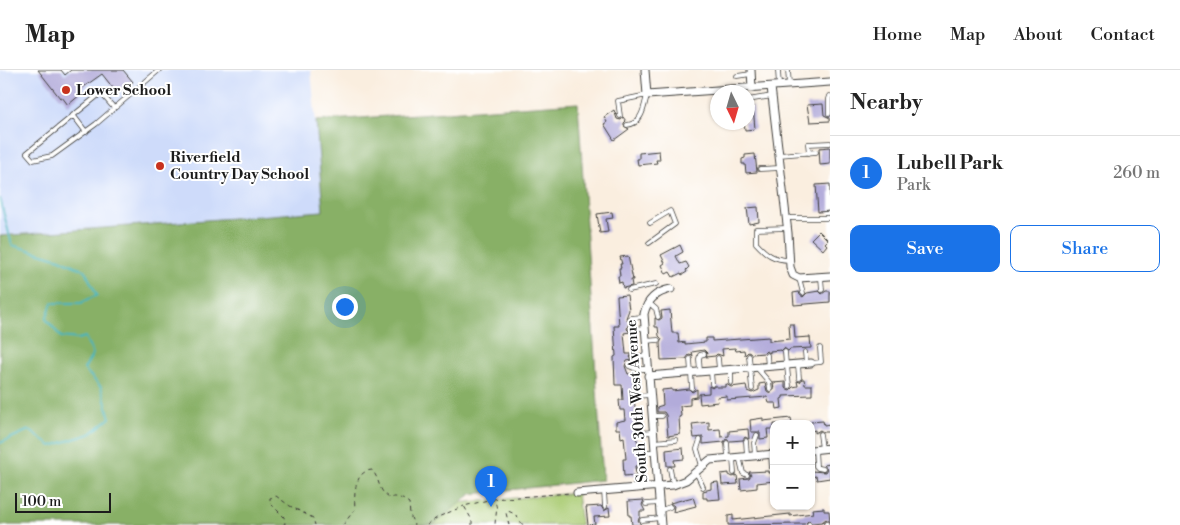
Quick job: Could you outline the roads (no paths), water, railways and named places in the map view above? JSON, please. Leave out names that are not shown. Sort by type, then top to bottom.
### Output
[{"type":"street","points":[[645,70],[647,95],[710,92]]},
{"type":"street","points":[[751,72],[752,85]]},
{"type":"street","points":[[755,88],[830,82]]},
{"type":"street","points":[[775,86],[772,96],[790,267],[796,277],[830,276]]},
{"type":"street","name":"South 30th West Avenue","points":[[659,515],[644,318],[648,302],[658,293],[671,289]]},
{"type":"street","points":[[648,373],[691,373],[809,364]]},
{"type":"street","points":[[816,449],[830,448]]},
{"type":"street","points":[[577,493],[673,485],[686,480],[710,460],[770,454]]},
{"type":"lane","points":[[114,108],[101,93],[28,153],[33,160],[52,156],[86,132],[160,70]]},
{"type":"lane","points":[[788,70],[789,85]]},
{"type":"lane","points":[[775,86],[778,71]]},
{"type":"lane","points":[[737,76],[751,72]]},
{"type":"lane","points":[[620,116],[618,101],[647,95],[641,116],[636,122],[627,125]]},
{"type":"lane","points":[[755,99],[772,96]]},
{"type":"lane","points":[[829,114],[828,99],[830,96]]},
{"type":"lane","points":[[73,116],[86,132]]},
{"type":"lane","points":[[809,153],[808,144],[830,143]]},
{"type":"lane","points":[[778,155],[816,152]]},
{"type":"lane","points":[[760,168],[780,168]]},
{"type":"lane","points":[[649,243],[675,224],[675,220],[670,211],[650,224]]},
{"type":"lane","points":[[786,218],[830,218]]},
{"type":"lane","points":[[787,228],[756,229],[756,243],[770,256],[779,260],[789,260]]},
{"type":"lane","points":[[796,277],[803,293]]},
{"type":"lane","points":[[822,277],[822,290]]},
{"type":"lane","points":[[629,290],[656,284]]},
{"type":"lane","points":[[648,302],[656,309],[658,317]]},
{"type":"lane","points":[[630,318],[644,318]]},
{"type":"lane","points":[[630,330],[644,328]]},
{"type":"lane","points":[[645,341],[658,340]]},
{"type":"lane","points":[[805,352],[809,364],[821,362],[820,348]]},
{"type":"lane","points":[[785,352],[790,386]]},
{"type":"lane","points":[[700,372],[699,359],[700,355],[704,354]]},
{"type":"lane","points":[[634,357],[646,355]]},
{"type":"lane","points":[[767,355],[768,368]]},
{"type":"lane","points":[[749,356],[753,369],[752,389]]},
{"type":"lane","points":[[718,358],[720,371]]},
{"type":"lane","points":[[690,359],[692,388]]},
{"type":"lane","points":[[798,364],[799,378]]},
{"type":"lane","points":[[629,366],[648,373]]},
{"type":"lane","points":[[753,369],[769,382],[770,389]]},
{"type":"lane","points":[[731,370],[731,382]]},
{"type":"lane","points":[[711,371],[712,384]]},
{"type":"lane","points":[[636,396],[650,395]]},
{"type":"lane","points":[[652,416],[662,416]]},
{"type":"lane","points":[[638,433],[653,432]]},
{"type":"lane","points":[[820,434],[816,449],[816,466],[823,468]]},
{"type":"lane","points":[[755,456],[754,442],[757,435]]},
{"type":"lane","points":[[654,442],[676,440]]},
{"type":"lane","points":[[700,440],[697,450],[702,466]]},
{"type":"lane","points":[[734,473],[737,457],[746,441]]},
{"type":"lane","points":[[727,443],[737,457],[743,473],[747,475]]},
{"type":"lane","points":[[641,452],[655,452]]},
{"type":"lane","points":[[639,468],[644,487]]},
{"type":"lane","points":[[670,469],[673,485]]},
{"type":"lane","points":[[696,472],[703,487]]},
{"type":"lane","points":[[604,490],[605,507]]},
{"type":"lane","points":[[646,504],[659,515]]},
{"type":"lane","points":[[650,525],[659,515],[670,508]]},
{"type":"lane","points":[[642,520],[659,515]]},
{"type":"waterway","points":[[0,199],[12,245],[60,259],[85,271],[97,295],[81,303],[52,303],[46,319],[61,337],[78,339],[85,337],[93,354],[84,369],[101,387],[110,418],[90,434],[51,446],[29,430],[0,443]]},
{"type":"place","name":"Lower School","points":[[66,90]]},
{"type":"place","name":"Riverfield Country Day School","points":[[160,166]]},
{"type":"place","name":"Lubell Park","points":[[491,507]]}]
